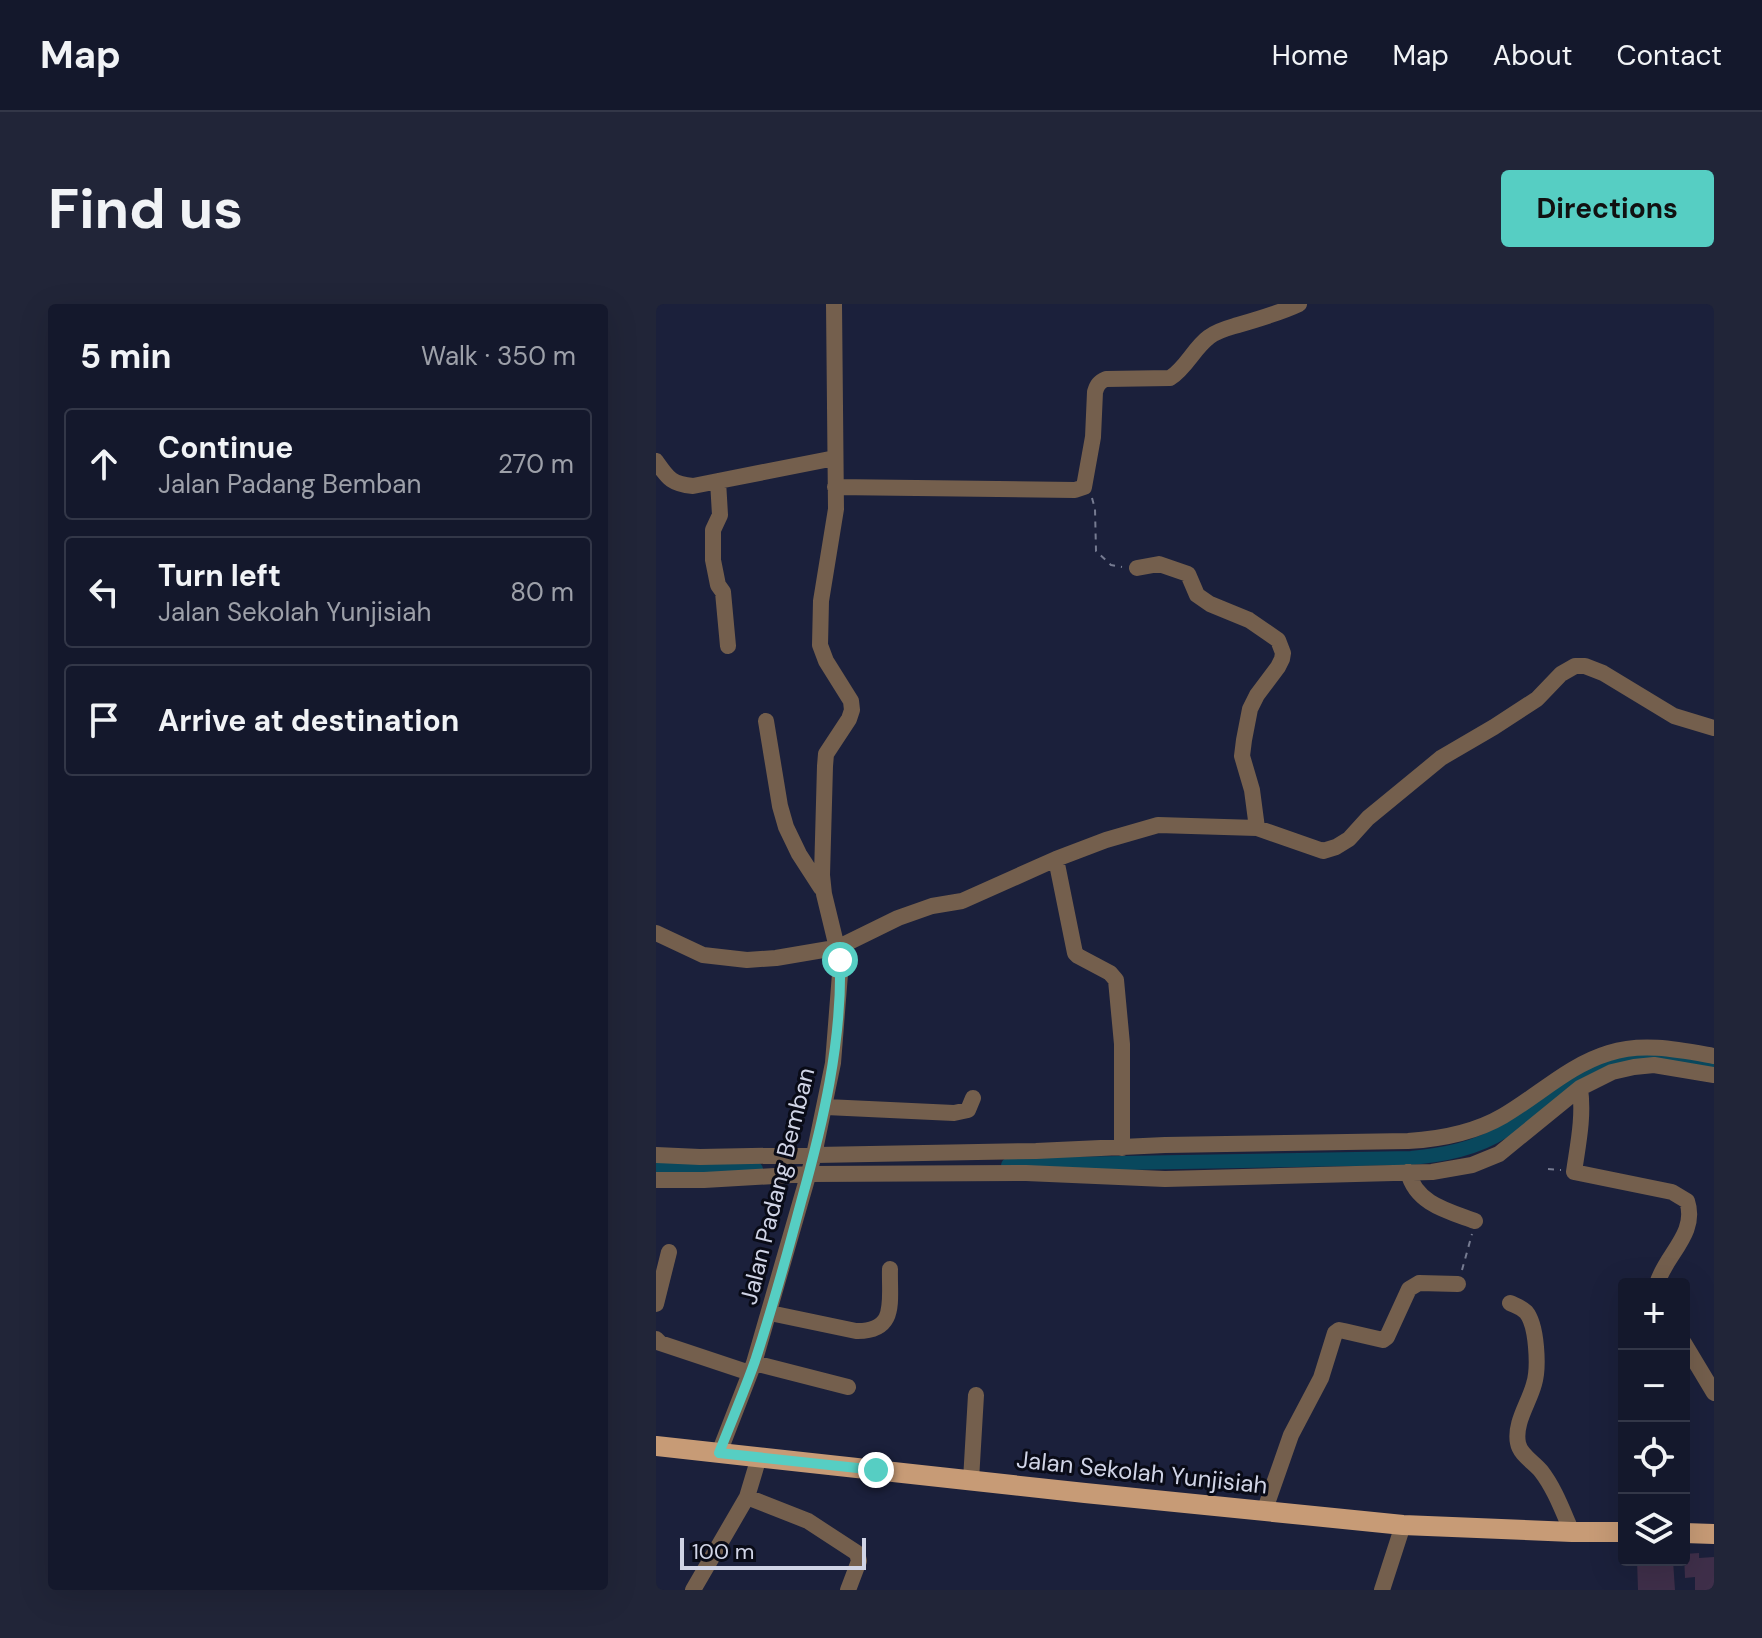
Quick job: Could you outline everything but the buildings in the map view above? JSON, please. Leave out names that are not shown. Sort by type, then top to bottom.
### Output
[{"type":"main road","name":"Jalan Sekolah Yunjisiah","points":[[656,1446],[1403,1525],[1618,1532]]},
{"type":"main road","points":[[1690,1533],[1714,1534]]},
{"type":"street","points":[[824,894],[822,857],[826,754],[852,710],[851,701],[826,661],[820,645],[821,601],[836,509],[834,304]]},
{"type":"street","points":[[835,487],[1075,490],[1084,487],[1093,437],[1095,392],[1100,382],[1170,378],[1199,346],[1220,330],[1299,304]]},
{"type":"street","points":[[656,461],[670,480],[693,486],[835,458]]},
{"type":"street","points":[[718,481],[720,515],[713,530],[713,560],[718,585],[723,592],[728,646]]},
{"type":"street","points":[[1137,568],[1159,564],[1188,574],[1197,595],[1210,604],[1249,620],[1278,640],[1282,659],[1250,709],[1242,756],[1252,790],[1257,828]]},
{"type":"street","points":[[656,933],[703,955],[747,960],[776,958],[836,944],[932,906],[962,901],[1056,859],[1158,825],[1257,828],[1323,851],[1349,839],[1378,809],[1441,758],[1537,699],[1561,674],[1575,666],[1585,666],[1603,673],[1674,716],[1714,728]]},
{"type":"street","points":[[766,721],[786,827],[824,894]]},
{"type":"street","points":[[1056,859],[1075,953],[1110,973],[1116,980],[1122,1044],[1122,1148]]},
{"type":"street","name":"Jalan Padang Bemban","points":[[719,1453],[770,1313],[826,1107],[838,1015],[840,960],[824,894]]},
{"type":"street","points":[[656,1180],[704,1180],[812,1164],[1036,1151],[1437,1139],[1463,1133],[1500,1118],[1580,1064],[1612,1052],[1645,1047],[1714,1075]]},
{"type":"street","points":[[656,1155],[1165,1179],[1456,1169],[1499,1154],[1580,1088],[1612,1072],[1714,1056]]},
{"type":"street","points":[[1580,1088],[1582,1121],[1574,1172],[1672,1192],[1687,1201],[1690,1211],[1684,1236],[1659,1278]]},
{"type":"street","points":[[826,1107],[954,1113],[968,1110],[973,1098]]},
{"type":"street","points":[[1408,1172],[1410,1182],[1426,1201],[1475,1221]]},
{"type":"street","points":[[656,1304],[669,1252]]},
{"type":"street","points":[[770,1313],[856,1331],[880,1328],[889,1311],[890,1269]]},
{"type":"street","points":[[1264,1512],[1291,1435],[1321,1378],[1335,1333],[1344,1331],[1383,1340],[1414,1285],[1427,1282],[1458,1284]]},
{"type":"street","points":[[1510,1303],[1528,1314],[1535,1339],[1535,1382],[1519,1424],[1518,1444],[1542,1472],[1572,1532]]},
{"type":"street","points":[[656,1339],[660,1343],[752,1368],[848,1387]]},
{"type":"street","points":[[1688,1350],[1714,1393]]},
{"type":"street","points":[[971,1480],[976,1395]]},
{"type":"street","points":[[693,1590],[747,1497],[759,1457]]},
{"type":"street","points":[[747,1497],[808,1521],[857,1553],[859,1561],[848,1590]]},
{"type":"street","points":[[1382,1590],[1403,1525]]},
{"type":"path","points":[[1084,487],[1093,498],[1096,551],[1111,565],[1137,568]]},
{"type":"path","points":[[1458,1284],[1475,1221]]},
{"type":"waterway","points":[[1008,1165],[1411,1158],[1435,1155],[1471,1147],[1493,1137],[1588,1072],[1607,1064],[1648,1056],[1714,1066]]},
{"type":"waterway","points":[[656,1169],[756,1169]]},
{"type":"route","points":[[840,960],[838,1015],[826,1107],[770,1313],[719,1453],[876,1470]]}]
